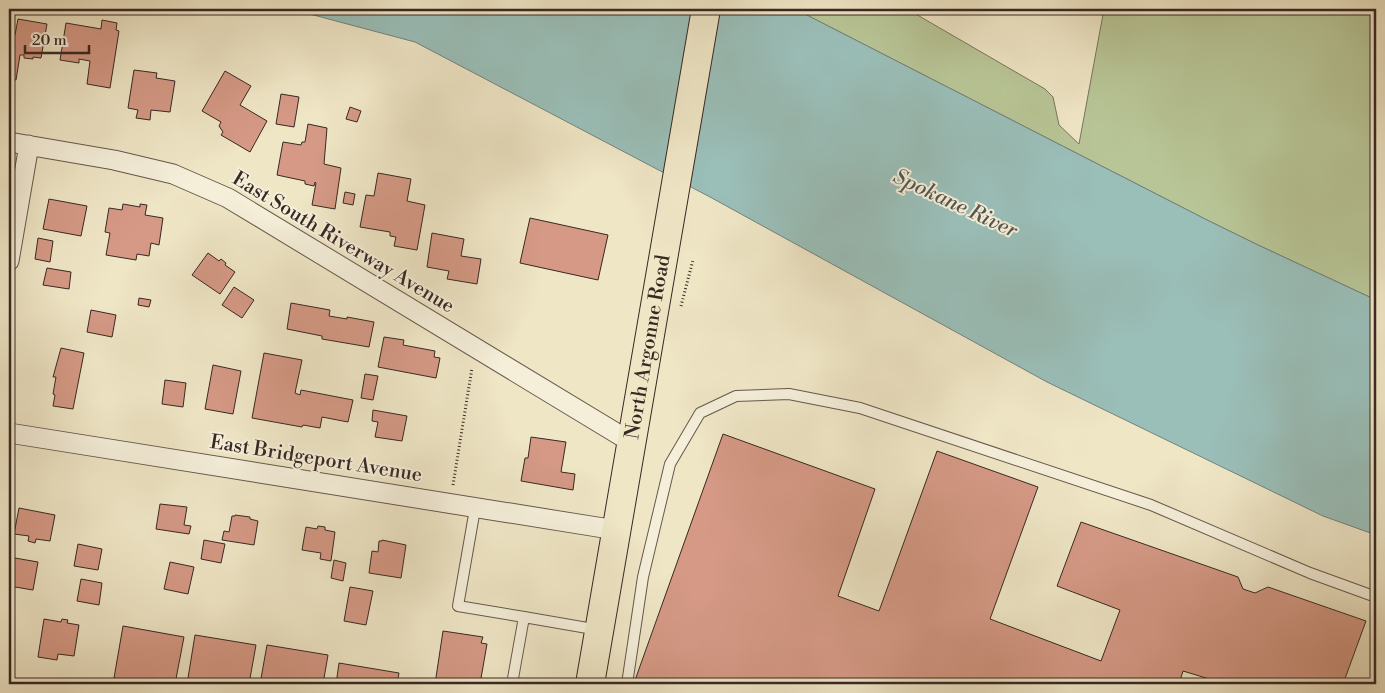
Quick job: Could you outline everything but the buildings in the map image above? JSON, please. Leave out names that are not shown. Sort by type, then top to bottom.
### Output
[{"type":"main road","name":"North Argonne Road","points":[[590,684],[706,9]]},
{"type":"street","name":"East South Riverway Avenue","points":[[9,142],[114,160],[173,174],[228,198],[631,442]]},
{"type":"street","points":[[9,261],[29,145]]},
{"type":"street","name":"East Bridgeport Avenue","points":[[9,433],[450,503],[475,509],[616,530]]},
{"type":"lane","points":[[627,684],[644,577],[670,464],[700,413],[736,396],[790,394],[860,408],[1150,505],[1310,573],[1376,597]]},
{"type":"lane","points":[[475,509],[458,606],[599,630]]},
{"type":"lane","points":[[512,684],[524,617]]},
{"type":"path","points":[[450,503],[476,348]]},
{"type":"green space","points":[[795,9],[907,9],[1045,89],[1053,97],[1059,125],[1079,144],[1104,9],[1376,9],[1376,300],[1207,220]]},
{"type":"water","name":"Spokane River","points":[[291,9],[795,9],[1207,220],[1376,300],[1376,535],[1323,516],[1047,382],[710,197],[415,42]]}]
